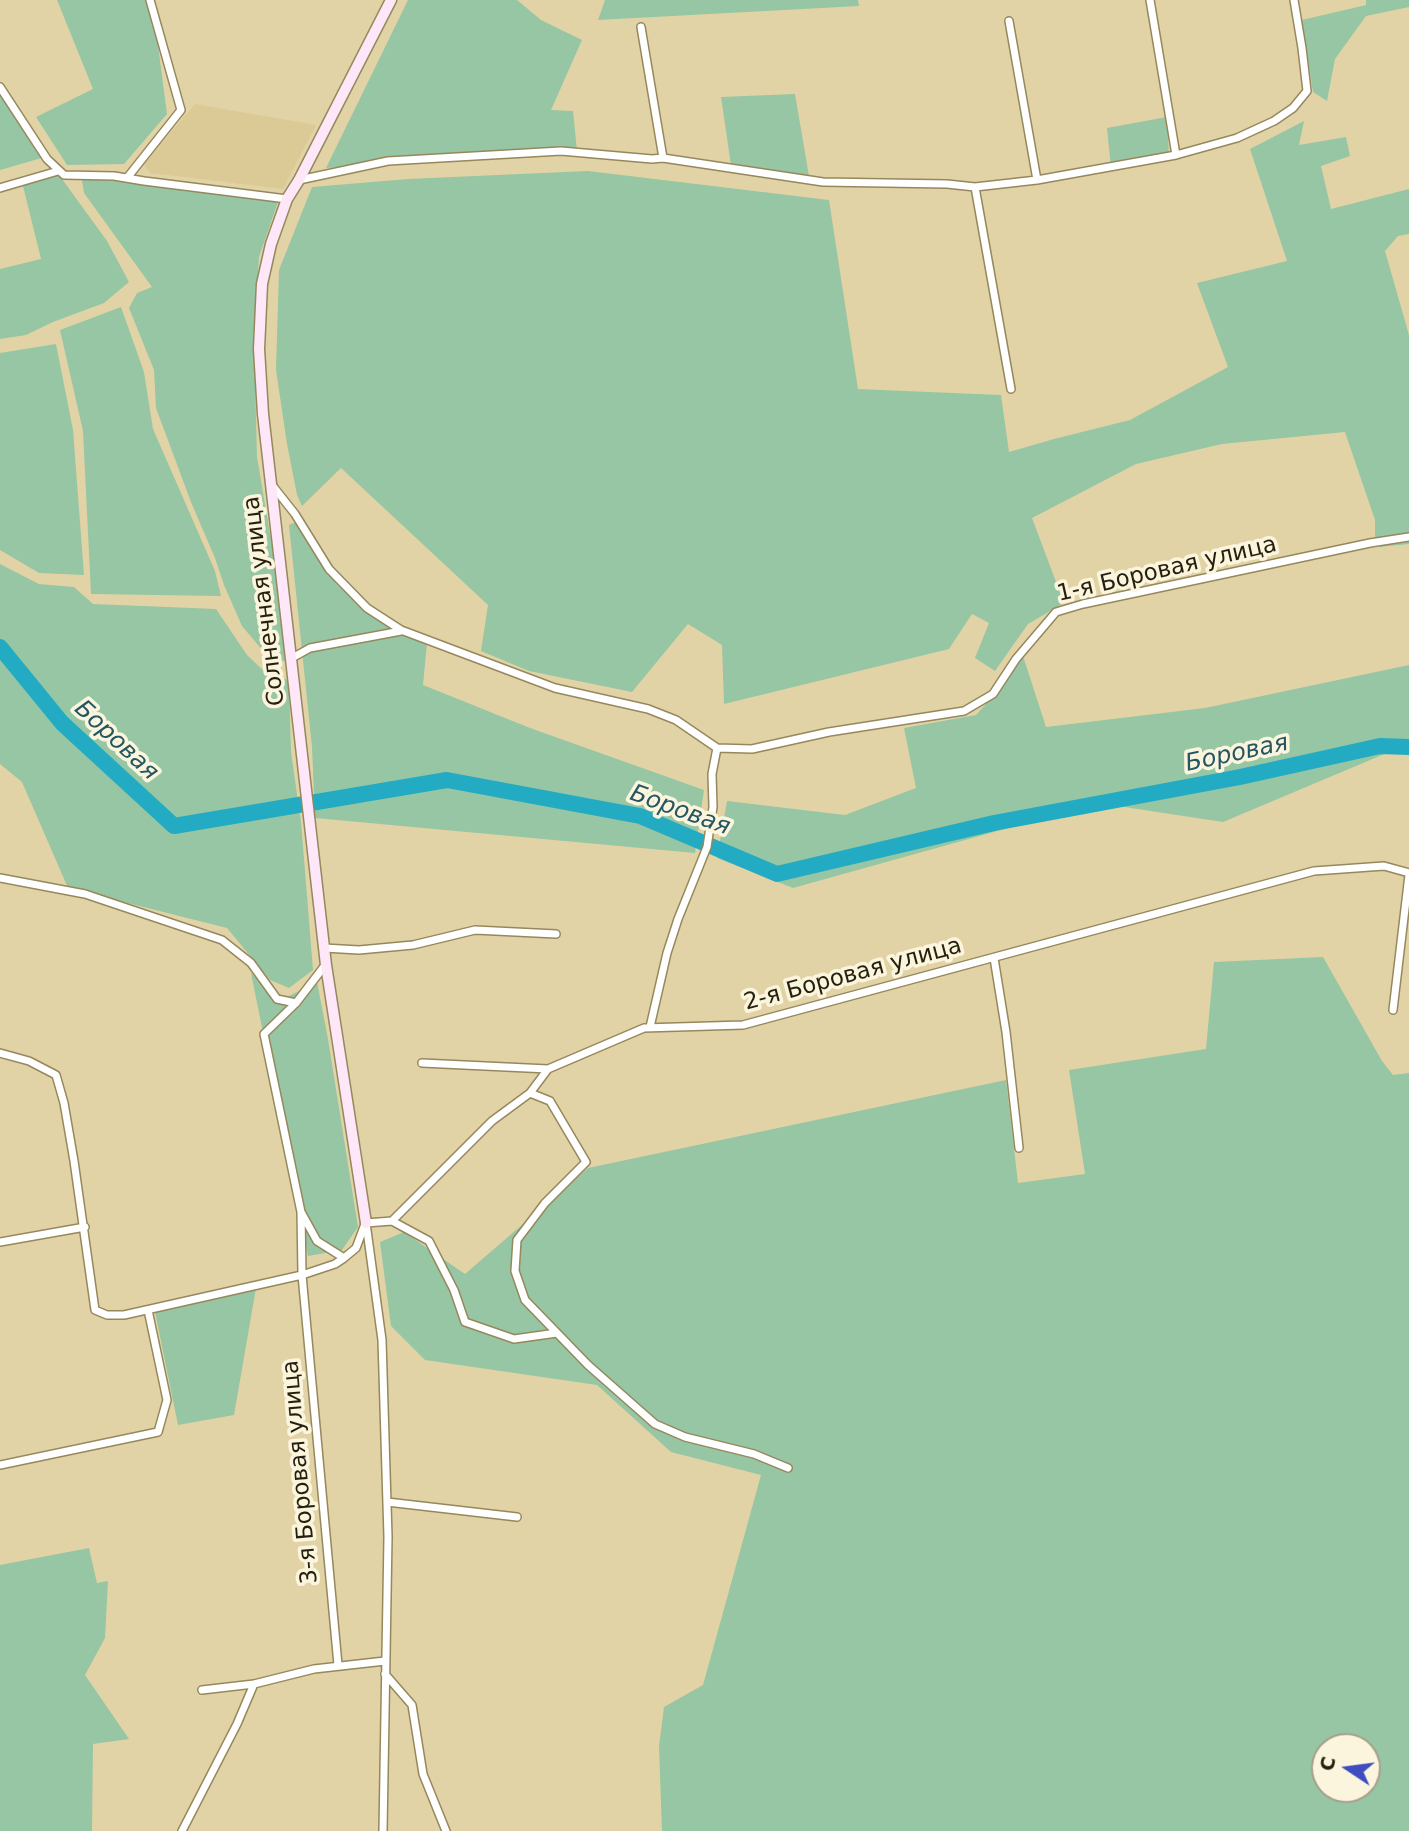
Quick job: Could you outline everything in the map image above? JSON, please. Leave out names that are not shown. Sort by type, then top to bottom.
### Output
[{"type":"street","points":[[127,178],[181,110],[150,0]]},
{"type":"street","name":"Солнечная улица","points":[[366,1223],[324,948],[263,415],[258,349],[262,284],[271,244],[287,200],[391,0]]},
{"type":"street","points":[[1150,0],[1177,155]]},
{"type":"street","points":[[299,180],[388,161],[561,151],[663,158],[823,182],[975,187],[1037,180],[1177,155],[1237,138],[1273,121],[1293,108],[1307,91],[1294,0]]},
{"type":"street","points":[[1009,20],[1037,180]]},
{"type":"street","points":[[641,27],[663,158]]},
{"type":"street","points":[[0,87],[47,159],[64,175],[114,176],[287,200]]},
{"type":"street","points":[[0,188],[58,172]]},
{"type":"street","points":[[975,187],[1010,389]]},
{"type":"street","points":[[271,485],[296,514],[329,569],[367,608],[401,631],[555,688],[658,713],[676,720],[717,748],[712,774],[713,807],[707,847],[667,953],[650,1027]]},
{"type":"street","name":"1-я Боровая улица","points":[[717,748],[752,750],[830,732],[964,711],[993,694],[1016,659],[1056,612],[1370,542],[1409,537]]},
{"type":"street","points":[[292,658],[310,648],[401,631]]},
{"type":"street","name":"2-я Боровая улица","points":[[392,1221],[492,1121],[530,1093],[548,1069],[644,1028],[743,1026],[1314,871],[1384,866],[1409,874]]},
{"type":"street","points":[[1393,1010],[1409,874]]},
{"type":"street","points":[[0,878],[85,894],[222,940],[251,963],[277,999],[296,1003]]},
{"type":"street","points":[[324,948],[359,950],[412,945],[475,930],[556,934]]},
{"type":"street","points":[[994,958],[1006,1032],[1019,1147]]},
{"type":"street","points":[[326,964],[296,1003],[264,1034],[301,1212],[317,1241],[344,1258]]},
{"type":"street","points":[[0,1053],[29,1060],[56,1075],[64,1103],[96,1310],[107,1315],[124,1315],[302,1275],[335,1264],[344,1258],[356,1248],[366,1223]]},
{"type":"street","points":[[422,1063],[548,1069]]},
{"type":"street","points":[[530,1093],[550,1101],[586,1162],[545,1203],[517,1240],[515,1271],[526,1300],[588,1365],[655,1424],[685,1437],[754,1454],[788,1468]]},
{"type":"street","name":"3-я Боровая улица","points":[[301,1212],[302,1275],[338,1665]]},
{"type":"street","points":[[366,1223],[392,1221],[429,1241],[454,1290],[464,1322],[514,1339],[557,1333]]},
{"type":"street","points":[[366,1223],[382,1340],[388,1537],[383,1831]]},
{"type":"street","points":[[0,1242],[85,1227]]},
{"type":"street","points":[[0,1465],[158,1432],[167,1400],[148,1310]]},
{"type":"street","points":[[387,1502],[517,1517]]},
{"type":"street","points":[[202,1690],[254,1684],[338,1665],[385,1661]]},
{"type":"street","points":[[385,1674],[412,1705],[423,1774],[446,1831]]},
{"type":"street","points":[[182,1831],[237,1724],[254,1684]]},
{"type":"shaded area","points":[[195,104],[316,125],[283,189],[150,173],[144,164]]},
{"type":"green space","points":[[57,0],[146,0],[156,30],[167,114],[124,164],[67,165],[36,117],[93,89]]},
{"type":"green space","points":[[408,0],[517,0],[541,20],[582,40],[551,110],[573,111],[577,151],[326,168]]},
{"type":"green space","points":[[605,0],[858,0],[859,6],[598,20]]},
{"type":"green space","points":[[1366,0],[1409,0],[1409,7],[1366,16],[1335,59],[1327,101],[1313,92],[1302,20],[1366,5]]},
{"type":"green space","points":[[0,94],[45,157],[0,170]]},
{"type":"green space","points":[[795,94],[810,182],[732,172],[721,97]]},
{"type":"green space","points":[[1167,117],[1169,157],[1111,168],[1107,128]]},
{"type":"green space","points":[[1304,121],[1299,145],[1346,137],[1350,156],[1321,166],[1331,209],[1409,189],[1409,234],[1398,236],[1385,251],[1409,335],[1409,544],[1379,547],[1375,537],[1375,520],[1345,432],[1222,444],[1136,464],[1032,518],[1064,603],[1028,624],[995,671],[975,658],[989,623],[972,614],[949,649],[724,704],[722,645],[688,624],[632,692],[529,671],[481,651],[488,605],[341,468],[302,506],[297,495],[276,370],[279,270],[312,187],[408,179],[588,171],[829,200],[858,389],[1001,395],[1009,452],[1130,420],[1228,367],[1197,283],[1287,261],[1250,149]]},
{"type":"green space","points":[[57,172],[107,241],[129,282],[104,303],[26,335],[0,339],[0,269],[41,259],[22,182]]},
{"type":"green space","points":[[82,180],[127,180],[278,202],[259,257],[254,342],[257,457],[272,546],[285,661],[269,658],[242,626],[224,585],[156,408],[154,370],[129,308],[137,293],[152,287],[84,193]]},
{"type":"green space","points":[[121,307],[144,372],[153,429],[215,571],[221,596],[91,594],[83,431],[60,330]]},
{"type":"green space","points":[[56,344],[73,430],[84,575],[39,573],[0,550],[0,353]]},
{"type":"green space","points":[[296,522],[338,586],[387,626],[427,643],[423,685],[530,728],[704,790],[695,853],[315,818],[312,747],[289,525]]},
{"type":"green space","points":[[0,564],[39,584],[74,587],[93,604],[216,609],[247,655],[268,675],[289,680],[291,752],[301,822],[313,970],[289,988],[270,980],[227,928],[68,888],[22,782],[0,764]]},
{"type":"green space","points":[[1022,653],[1046,727],[1205,708],[1409,665],[1409,754],[1394,750],[1223,822],[1098,803],[793,888],[717,858],[727,801],[845,815],[916,788],[904,728],[976,715],[1008,679]]},
{"type":"green space","points":[[1323,957],[1382,1061],[1393,1075],[1409,1073],[1409,1831],[662,1831],[659,1746],[664,1707],[703,1685],[761,1475],[671,1452],[597,1385],[425,1360],[391,1326],[380,1242],[404,1232],[465,1274],[588,1168],[1006,1080],[1018,1183],[1085,1174],[1069,1070],[1206,1049],[1214,962]]},
{"type":"green space","points":[[251,973],[281,1000],[317,982],[358,1227],[342,1250],[308,1256]]},
{"type":"green space","points":[[256,1288],[234,1415],[178,1425],[155,1312]]},
{"type":"green space","points":[[89,1548],[97,1583],[108,1581],[105,1638],[85,1675],[129,1739],[93,1744],[92,1831],[0,1831],[0,1565]]},
{"type":"waterway","name":"Боровая","points":[[0,647],[62,723],[174,826],[447,780],[640,816],[777,874],[994,823],[1240,777],[1380,746],[1409,747]]}]
